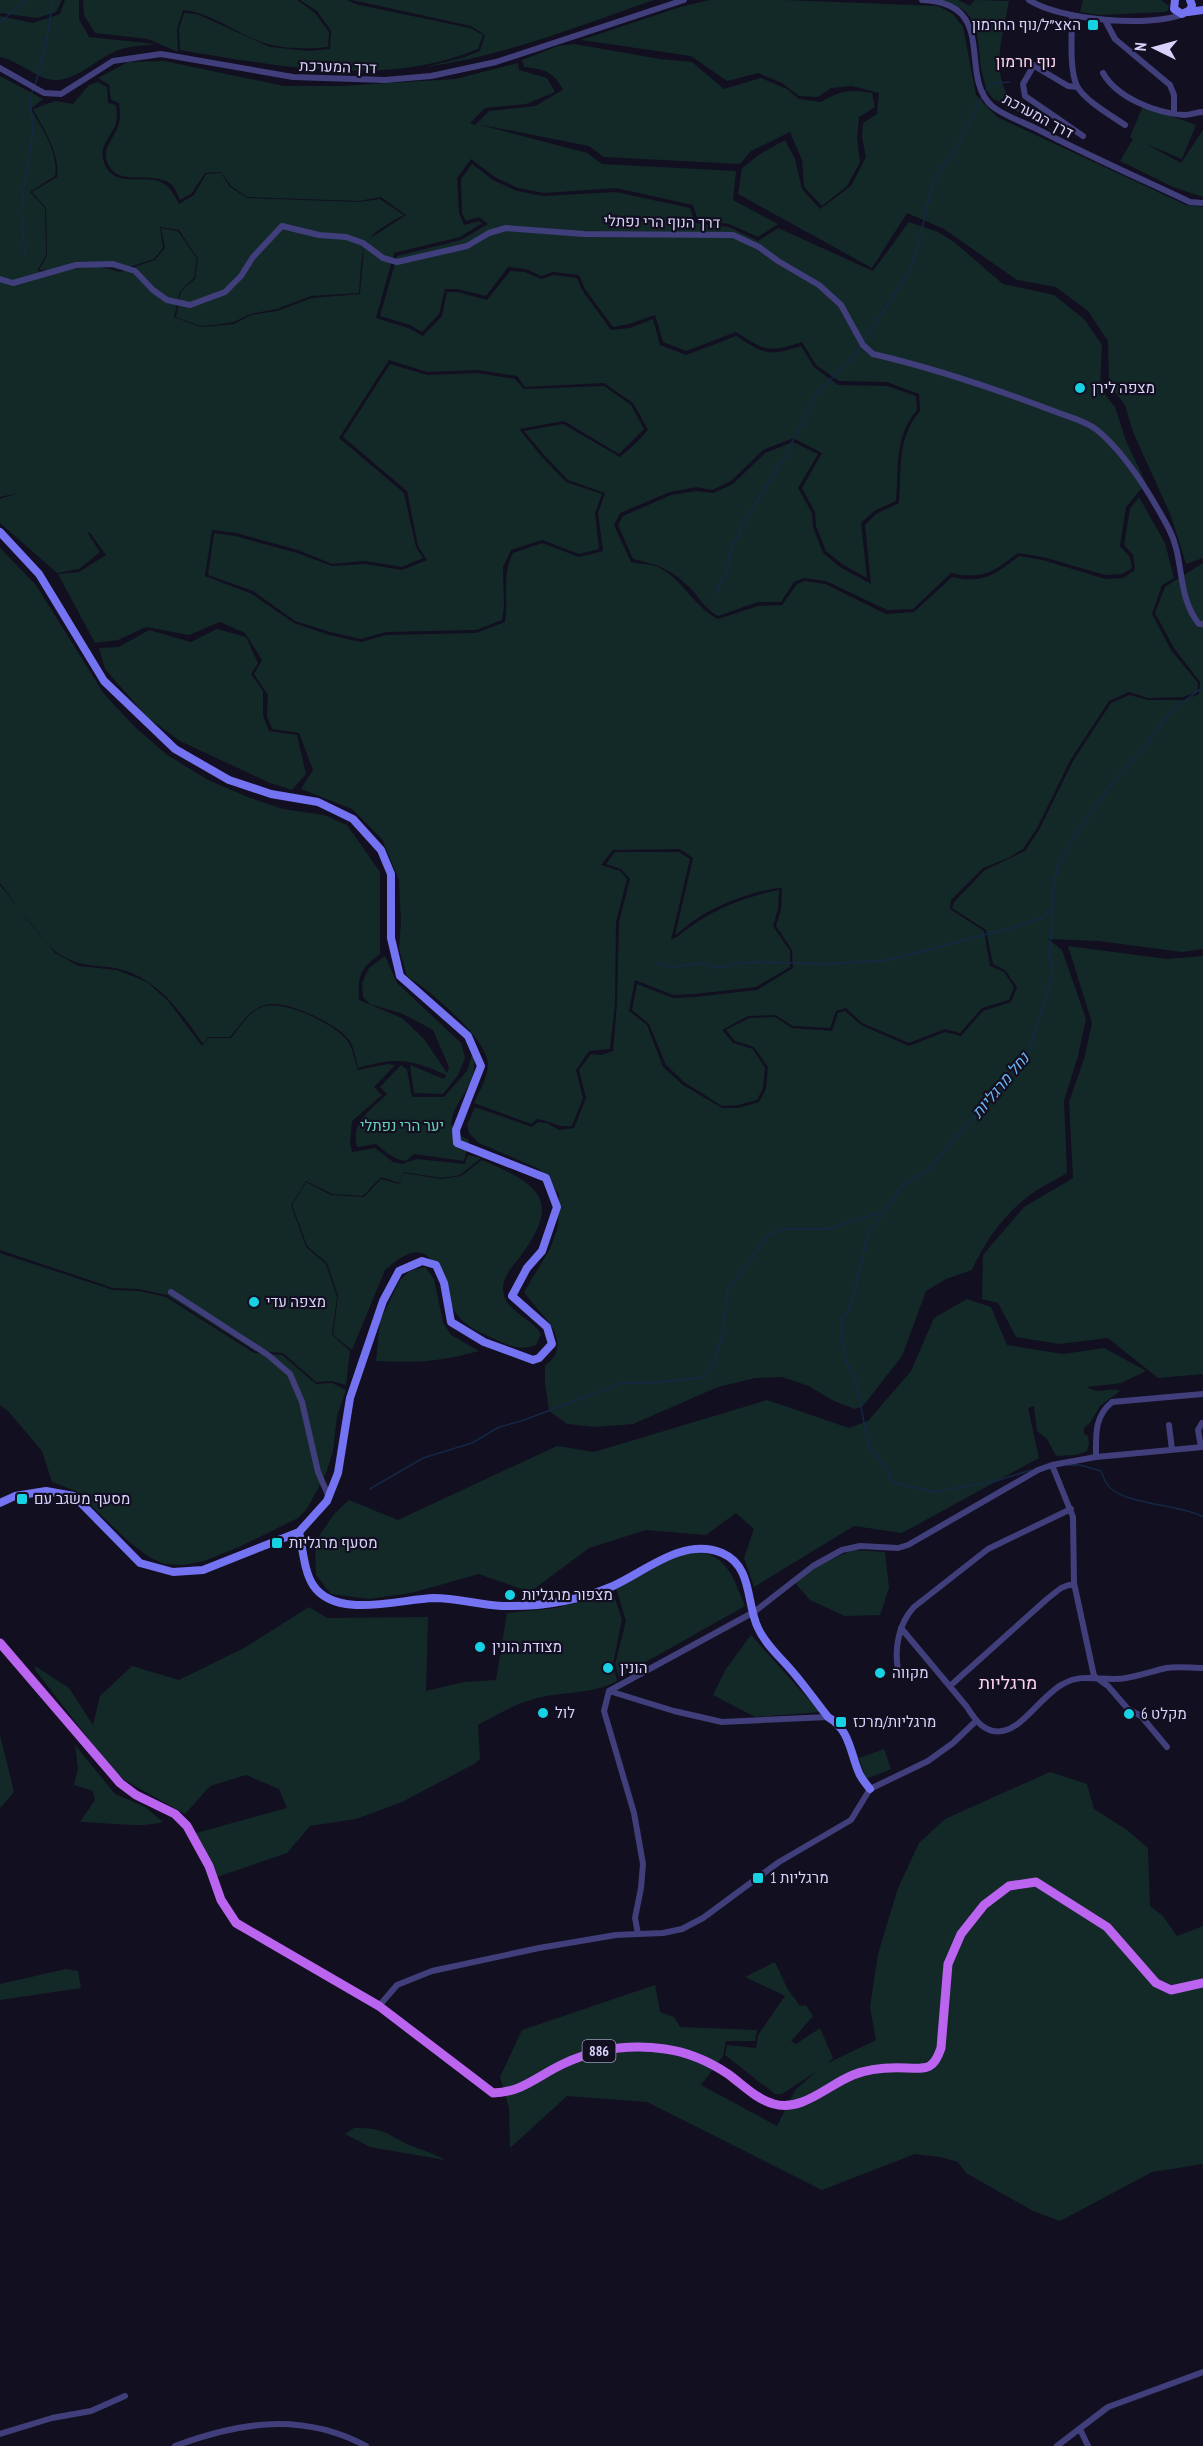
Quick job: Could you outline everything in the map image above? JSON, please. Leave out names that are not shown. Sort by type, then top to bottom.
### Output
[{"type":"main road","points":[[1191,1],[1203,10]]},
{"type":"main road","points":[[1185,13],[1191,8],[1191,1]]},
{"type":"main road","points":[[1173,4],[1185,13],[1203,10]]},
{"type":"main road","points":[[0,532],[39,574],[104,681],[175,749],[230,780],[271,794],[318,802],[352,819],[381,850],[392,874],[391,939],[400,976],[468,1036],[481,1066],[456,1130],[457,1143],[546,1178],[557,1207],[542,1251],[527,1268],[512,1296],[547,1327],[552,1344],[539,1358],[533,1360],[484,1342],[451,1322],[444,1283],[436,1265],[422,1261],[399,1270],[383,1301],[350,1398],[338,1473],[329,1497],[299,1532],[203,1570],[173,1572],[140,1563],[74,1496],[46,1491],[15,1496],[0,1503]]},
{"type":"main road","points":[[299,1532],[313,1584],[332,1601],[345,1604],[366,1605],[435,1598],[501,1606],[562,1602],[613,1586],[679,1552],[722,1553],[738,1565],[746,1580],[758,1628],[828,1717],[841,1727],[851,1746],[859,1775],[870,1789]]},
{"type":"main road","name":"886","points":[[0,1643],[120,1783],[136,1795],[175,1814],[187,1826],[209,1866],[221,1900],[236,1923],[379,2006],[492,2092],[520,2089],[563,2064],[591,2053],[616,2048],[666,2049],[704,2061],[726,2073],[756,2096],[787,2106],[802,2102],[855,2074],[879,2068],[927,2068],[936,2061],[941,2048],[948,1964],[961,1934],[984,1905],[1009,1886],[1036,1882],[1075,1905],[1107,1927],[1156,1983],[1171,1990],[1203,1983]]},
{"type":"street","name":"דרך המערכת","points":[[0,68],[44,93],[61,94],[113,61],[161,54],[293,77],[385,80],[431,76],[496,62],[684,0]]},
{"type":"street","name":"דרך המערכת","points":[[922,0],[950,4],[967,19],[981,93],[993,106],[1072,148],[1190,202],[1203,203]]},
{"type":"street","points":[[1029,0],[1054,12],[1105,20],[1167,19],[1185,13]]},
{"type":"street","points":[[1167,19],[1174,14],[1173,4]]},
{"type":"street","points":[[1072,15],[1073,66],[1077,87],[1125,125]]},
{"type":"street","points":[[1105,20],[1115,39],[1170,86],[1174,95],[1174,112]]},
{"type":"street","points":[[1077,87],[1068,86],[1032,64],[1023,84],[1024,96],[1083,136]]},
{"type":"street","points":[[1103,72],[1110,82],[1132,99],[1152,108],[1185,115],[1203,112]]},
{"type":"street","name":"דרך הנוף הרי נפתלי","points":[[0,279],[14,283],[76,265],[113,264],[135,271],[153,290],[167,300],[190,305],[225,291],[241,276],[253,256],[282,226],[319,235],[346,237],[363,243],[383,258],[397,262],[466,246],[489,233],[506,228],[584,234],[734,235],[819,285],[841,305],[863,345],[873,354],[998,390],[1095,428],[1112,444],[1131,468],[1170,531],[1176,545],[1179,575],[1186,600],[1193,616],[1199,624],[1203,624]]},
{"type":"street","points":[[171,1292],[268,1354],[290,1374],[302,1402],[318,1472],[329,1497]]},
{"type":"street","points":[[1096,1457],[1097,1422],[1102,1410],[1112,1402],[1203,1394]]},
{"type":"street","points":[[638,1934],[635,1918],[643,1864],[634,1813],[604,1711],[609,1691],[754,1612],[813,1566],[842,1550],[861,1546],[898,1548],[908,1545],[1038,1470],[1052,1465],[1096,1457],[1202,1447],[1198,1426],[1202,1423]]},
{"type":"street","points":[[1170,1425],[1172,1450]]},
{"type":"street","points":[[1052,1465],[1071,1509],[1075,1527],[1074,1583],[1094,1676],[1108,1686],[1128,1709],[1141,1716],[1167,1747]]},
{"type":"street","points":[[898,1670],[896,1658],[901,1628],[906,1616],[914,1607],[988,1549],[1071,1509]]},
{"type":"street","points":[[950,1686],[1047,1599],[1061,1588],[1074,1583]]},
{"type":"street","points":[[901,1628],[976,1721],[993,1732],[1005,1731],[1015,1726],[1065,1682],[1094,1676],[1124,1679],[1167,1668],[1203,1668]]},
{"type":"street","points":[[609,1691],[674,1711],[722,1722],[828,1717]]},
{"type":"street","points":[[379,2006],[398,1985],[432,1971],[539,1948],[616,1935],[663,1934],[681,1929],[703,1918],[779,1862],[851,1820],[870,1789],[928,1761],[953,1743],[976,1721]]},
{"type":"street","points":[[1057,2446],[1099,2413],[1116,2404],[1203,2373]]},
{"type":"street","points":[[0,2434],[44,2420],[91,2411],[125,2396]]},
{"type":"street","points":[[176,2446],[207,2434],[246,2425],[285,2424],[318,2427],[366,2446]]},
{"type":"street","points":[[1080,2429],[1088,2446]]},
{"type":"green space","points":[[0,0],[62,0],[56,12],[37,18],[0,13]]},
{"type":"green space","points":[[65,0],[79,0],[79,19],[89,37],[155,44],[119,50],[71,77],[56,80],[43,77],[0,57],[0,16],[33,23],[60,14]]},
{"type":"green space","points":[[83,0],[297,0],[315,13],[329,32],[328,47],[300,48],[271,45],[249,37],[216,20],[183,10],[177,29],[178,52],[148,39],[95,33],[84,15]]},
{"type":"green space","points":[[300,0],[347,0],[355,4],[470,28],[483,35],[478,49],[442,61],[406,68],[368,71],[292,67],[180,50],[179,29],[184,13],[197,14],[270,47],[308,51],[330,49],[331,31],[317,11]]},
{"type":"green space","points":[[352,0],[654,0],[512,48],[484,56],[425,67],[480,51],[485,35],[471,26]]},
{"type":"green space","points":[[710,0],[784,0],[938,6],[953,14],[963,27],[976,95],[997,117],[1186,205],[1203,207],[1203,558],[1186,564],[1171,516],[1133,432],[1125,405],[1109,385],[1108,341],[1088,311],[1056,287],[1017,280],[944,229],[907,213],[872,268],[738,194],[742,168],[760,154],[785,140],[795,159],[802,189],[820,209],[851,186],[866,157],[862,137],[863,123],[877,114],[879,93],[852,86],[831,88],[818,97],[799,96],[782,83],[758,73],[727,81],[691,56],[581,40],[680,7]]},
{"type":"green space","points":[[942,0],[958,0],[970,6],[975,0],[1009,1],[1001,40],[1001,79],[1013,103],[1059,134],[992,98],[986,88],[981,68],[976,24],[964,10]]},
{"type":"green space","points":[[1083,0],[1161,0],[1169,6],[1168,11],[1164,12],[1100,15],[1080,12]]},
{"type":"green space","points":[[574,44],[660,59],[692,62],[724,89],[761,78],[787,89],[799,99],[821,102],[846,92],[872,93],[875,107],[859,117],[857,139],[860,162],[847,186],[822,206],[804,187],[802,160],[790,132],[751,151],[740,164],[604,157],[589,146],[477,124],[587,153],[602,164],[736,171],[733,200],[778,224],[758,237],[729,224],[698,220],[693,205],[616,188],[544,193],[518,188],[495,177],[471,159],[457,178],[459,213],[464,225],[479,221],[482,223],[460,237],[394,253],[376,318],[408,328],[423,336],[442,316],[447,292],[457,292],[487,300],[510,271],[525,272],[541,279],[554,275],[577,278],[582,290],[611,330],[630,328],[653,319],[660,345],[686,355],[736,336],[767,352],[781,352],[801,346],[814,367],[838,385],[887,386],[916,396],[917,410],[904,431],[901,442],[896,501],[874,511],[861,523],[867,578],[842,564],[826,551],[816,526],[815,512],[802,488],[822,453],[793,438],[763,450],[731,481],[712,490],[697,487],[670,492],[620,513],[614,525],[631,562],[657,567],[668,573],[702,608],[718,619],[758,606],[782,605],[797,584],[805,581],[825,584],[886,614],[914,612],[952,577],[972,579],[988,576],[1019,556],[1043,560],[1105,579],[1123,578],[1135,570],[1133,555],[1124,545],[1130,509],[1139,497],[1165,543],[1174,578],[1162,585],[1152,614],[1171,650],[1198,683],[1197,692],[1183,697],[1148,698],[1129,692],[1109,701],[1071,759],[1037,828],[1023,849],[983,868],[951,900],[950,909],[984,931],[990,966],[1004,972],[1014,987],[1009,1000],[982,1008],[960,1033],[945,1029],[909,1043],[862,1023],[846,1008],[836,1011],[830,1028],[793,1026],[775,1015],[748,1016],[722,1030],[733,1043],[753,1049],[765,1068],[763,1088],[757,1100],[722,1106],[684,1082],[666,1065],[649,1024],[632,1010],[637,984],[673,998],[695,997],[757,990],[793,968],[792,950],[776,926],[781,910],[782,888],[750,894],[727,903],[695,920],[675,935],[693,858],[680,849],[613,850],[601,865],[620,871],[627,879],[616,922],[615,1004],[610,1049],[589,1051],[576,1070],[583,1098],[572,1126],[537,1119],[531,1124],[474,1103],[487,1074],[488,1064],[485,1053],[468,1028],[429,992],[407,976],[399,949],[401,923],[399,880],[382,839],[352,809],[301,789],[313,770],[299,733],[272,729],[267,716],[268,695],[254,674],[262,660],[245,633],[220,622],[189,635],[146,627],[118,640],[95,643],[58,574],[79,572],[106,555],[90,533],[87,532],[100,552],[79,569],[57,573],[0,523],[0,499],[19,493],[0,497],[0,76],[43,99],[31,109],[49,141],[56,167],[55,176],[30,192],[45,208],[46,255],[37,271],[50,272],[98,266],[120,272],[155,260],[165,248],[161,228],[178,231],[197,259],[194,278],[180,291],[174,317],[200,327],[234,324],[251,315],[277,311],[312,298],[360,294],[364,249],[369,239],[406,215],[381,197],[359,201],[247,197],[231,186],[221,172],[205,173],[192,193],[180,200],[174,187],[167,182],[122,176],[109,166],[106,155],[108,145],[119,124],[119,103],[111,100],[109,85],[98,78],[128,62],[164,61],[284,86],[341,86],[455,79],[518,63],[519,70],[547,78],[555,92],[526,104],[485,108],[470,123],[475,125],[489,111],[535,106],[563,90],[548,72],[524,67],[522,60],[558,46]],"holes":[[[389,360],[427,372],[478,370],[517,376],[525,387],[604,383],[633,403],[648,430],[620,457],[563,424],[524,431],[568,480],[605,493],[598,513],[603,551],[579,557],[542,543],[513,553],[506,578],[505,622],[476,633],[386,635],[361,642],[329,635],[294,623],[252,594],[205,576],[212,530],[236,533],[298,550],[332,564],[365,561],[402,567],[423,558],[416,547],[404,493],[339,438]]]},
{"type":"green space","points":[[98,82],[107,87],[108,103],[116,105],[117,111],[117,120],[102,155],[106,167],[110,173],[123,178],[162,182],[171,190],[179,204],[194,195],[206,174],[221,173],[230,187],[247,198],[359,202],[380,199],[404,215],[378,230],[366,245],[361,264],[359,293],[311,296],[277,309],[250,314],[234,322],[200,326],[176,317],[181,291],[195,279],[198,259],[179,230],[160,227],[163,248],[154,259],[120,270],[99,264],[50,271],[39,270],[47,255],[46,208],[32,192],[57,177],[57,168],[54,150],[33,109],[55,101],[73,104],[89,85]]},
{"type":"green space","points":[[1143,106],[1196,125],[1182,159],[1146,144],[1181,163],[1203,130],[1203,197],[1173,187],[1120,161],[1133,139],[1130,137]]},
{"type":"green space","points":[[472,164],[493,180],[517,191],[543,196],[616,192],[690,208],[695,223],[729,227],[758,241],[778,228],[873,271],[909,222],[938,232],[954,242],[1003,284],[1054,295],[1084,319],[1102,345],[1100,388],[1115,407],[1126,441],[1146,483],[1126,507],[1120,546],[1130,557],[1132,568],[1122,574],[1105,575],[1043,557],[1018,553],[987,573],[971,576],[951,573],[913,609],[887,610],[826,581],[804,578],[794,582],[781,602],[758,602],[718,616],[708,609],[675,575],[656,565],[633,559],[618,525],[623,516],[671,495],[697,491],[713,493],[733,484],[765,453],[793,442],[818,454],[798,488],[812,513],[813,527],[823,553],[840,567],[871,584],[865,525],[876,514],[899,503],[904,443],[912,422],[920,411],[919,394],[887,382],[839,381],[816,365],[802,342],[774,349],[754,343],[736,332],[686,351],[663,342],[655,315],[613,327],[585,289],[579,275],[553,272],[541,276],[526,269],[508,267],[486,296],[457,289],[445,289],[439,314],[422,332],[410,325],[380,316],[397,256],[461,240],[488,224],[479,217],[466,221],[462,213],[461,179]]},
{"type":"green space","points":[[390,364],[427,375],[478,373],[515,379],[524,389],[604,386],[631,405],[644,429],[619,454],[564,421],[519,429],[566,482],[602,494],[595,513],[599,549],[579,554],[542,540],[511,550],[503,567],[502,620],[476,630],[386,632],[361,639],[295,621],[253,591],[208,575],[214,533],[235,536],[297,553],[332,566],[365,564],[402,570],[427,560],[418,546],[407,491],[343,437]]},
{"type":"green space","points":[[0,548],[36,585],[104,694],[137,729],[166,754],[208,780],[250,798],[283,809],[324,815],[347,825],[380,872],[380,954],[364,968],[359,984],[359,1000],[402,1018],[424,1039],[447,1073],[449,1067],[433,1030],[403,1014],[370,1004],[363,997],[362,983],[369,968],[385,956],[397,983],[461,1043],[465,1058],[458,1075],[443,1094],[414,1093],[410,1065],[444,1079],[446,1075],[423,1066],[393,1061],[358,1068],[350,1041],[344,1034],[311,1014],[285,1006],[274,1004],[260,1007],[246,1018],[230,1037],[209,1037],[203,1044],[166,997],[143,978],[115,968],[74,962],[59,954],[37,932],[0,883]]},
{"type":"green space","points":[[1203,563],[1203,949],[1182,952],[1099,941],[1048,939],[1062,950],[1086,1019],[1078,1056],[1064,1101],[1067,1173],[1031,1194],[1010,1213],[988,1240],[972,1270],[946,1279],[926,1291],[902,1356],[863,1406],[855,1409],[834,1401],[809,1386],[782,1377],[755,1378],[718,1387],[633,1424],[596,1427],[567,1424],[549,1411],[545,1366],[555,1355],[556,1337],[548,1321],[524,1292],[550,1249],[558,1227],[559,1194],[539,1169],[479,1143],[469,1133],[467,1125],[475,1107],[532,1127],[538,1122],[547,1123],[559,1130],[574,1128],[586,1098],[579,1070],[591,1054],[601,1055],[613,1051],[617,1004],[619,922],[630,879],[621,869],[606,864],[615,852],[679,852],[690,859],[671,940],[695,923],[727,906],[779,890],[778,909],[773,926],[790,951],[790,967],[756,987],[695,994],[673,995],[635,980],[629,1011],[647,1025],[663,1067],[683,1085],[722,1108],[738,1108],[759,1102],[766,1089],[768,1067],[754,1047],[735,1041],[726,1030],[749,1018],[775,1017],[792,1028],[832,1031],[838,1013],[845,1011],[861,1025],[909,1046],[945,1032],[961,1036],[983,1011],[1011,1002],[1017,987],[1005,970],[993,964],[986,930],[952,908],[954,902],[985,870],[1025,851],[1039,830],[1073,761],[1111,703],[1130,695],[1148,700],[1184,700],[1199,694],[1200,682],[1174,648],[1155,613],[1165,587]]},
{"type":"green space","points":[[217,629],[246,637],[258,663],[251,674],[263,691],[263,716],[269,731],[297,735],[306,774],[292,790],[270,783],[180,741],[147,717],[105,669],[99,648],[119,647],[149,630],[191,642]]},
{"type":"green space","points":[[0,885],[55,953],[79,966],[117,970],[147,982],[168,1001],[202,1046],[209,1038],[231,1038],[255,1011],[274,1005],[311,1016],[334,1029],[349,1043],[358,1070],[387,1064],[395,1065],[374,1087],[382,1095],[352,1121],[350,1143],[352,1152],[375,1148],[393,1162],[402,1164],[417,1159],[465,1164],[468,1155],[481,1158],[460,1175],[441,1178],[404,1172],[399,1183],[381,1177],[363,1196],[332,1194],[306,1181],[291,1205],[306,1247],[326,1264],[337,1297],[332,1335],[350,1351],[346,1385],[332,1381],[316,1382],[283,1353],[255,1351],[167,1295],[139,1289],[113,1288],[0,1250]]},
{"type":"green space","points":[[1068,946],[1167,959],[1203,956],[1203,1374],[1158,1378],[1108,1338],[1059,1344],[1016,1337],[998,1303],[982,1299],[983,1255],[1024,1207],[1073,1178],[1069,1102],[1084,1059],[1092,1023]]},
{"type":"green space","name":"יער הרי נפתלי","points":[[473,1051],[473,1074],[453,1114],[451,1124],[461,1136],[469,1140],[464,1161],[414,1154],[406,1161],[393,1157],[376,1144],[357,1147],[359,1123],[368,1111],[387,1094],[380,1087],[401,1065],[407,1070],[412,1097],[444,1097],[467,1071]]},
{"type":"green space","points":[[482,1160],[518,1178],[531,1187],[539,1197],[542,1208],[540,1222],[503,1285],[506,1301],[541,1334],[536,1345],[526,1348],[511,1346],[468,1326],[455,1312],[433,1262],[425,1255],[416,1252],[402,1257],[385,1270],[352,1350],[333,1335],[338,1296],[327,1263],[307,1246],[292,1205],[306,1182],[331,1195],[364,1197],[381,1179],[399,1184],[404,1173],[441,1179],[461,1176]]},
{"type":"green space","points":[[0,1253],[113,1290],[139,1291],[166,1297],[254,1353],[282,1355],[316,1384],[332,1383],[346,1390],[337,1416],[333,1451],[326,1473],[307,1509],[298,1518],[239,1547],[204,1561],[184,1565],[164,1564],[149,1557],[128,1541],[76,1491],[52,1482],[42,1451],[8,1411],[0,1405]]},
{"type":"green space","points":[[425,1267],[434,1279],[443,1322],[451,1335],[479,1351],[428,1361],[376,1361],[380,1321],[400,1280],[410,1271]]},
{"type":"green space","points":[[967,1299],[991,1307],[1007,1345],[1063,1354],[1104,1348],[1146,1371],[1121,1383],[1087,1387],[1096,1391],[1120,1391],[1100,1406],[1090,1423],[1084,1428],[1084,1434],[1088,1436],[1087,1451],[1076,1455],[1056,1456],[1047,1439],[1037,1431],[1034,1406],[1028,1408],[1039,1458],[902,1533],[854,1526],[754,1587],[744,1558],[754,1529],[736,1513],[706,1535],[646,1530],[589,1548],[530,1592],[479,1574],[411,1593],[369,1599],[331,1594],[316,1575],[315,1542],[334,1514],[349,1500],[398,1520],[557,1446],[594,1452],[767,1400],[849,1428],[868,1421],[911,1371],[934,1318]]},
{"type":"green space","points":[[853,1550],[885,1552],[889,1588],[880,1615],[845,1616],[810,1600],[795,1583],[813,1568]]},
{"type":"green space","points":[[700,1552],[718,1559],[725,1565],[745,1606],[619,1677],[615,1664],[626,1621],[616,1588],[667,1560]]},
{"type":"green space","points":[[613,1593],[622,1619],[613,1664],[617,1681],[597,1689],[544,1697],[519,1704],[478,1725],[480,1759],[474,1764],[402,1802],[356,1819],[310,1826],[287,1853],[217,1877],[196,1833],[287,1808],[279,1789],[246,1775],[210,1786],[185,1814],[126,1781],[112,1769],[36,1671],[35,1666],[69,1688],[93,1725],[100,1696],[132,1666],[179,1680],[244,1648],[309,1607],[327,1618],[428,1617],[426,1691],[464,1682],[496,1680],[507,1613],[556,1608]]},
{"type":"green space","points":[[751,1635],[820,1712],[755,1717],[713,1695],[726,1669]]},
{"type":"green space","points":[[0,1735],[14,1792],[0,1808]]},
{"type":"green space","points":[[75,1745],[115,1794],[145,1807],[163,1822],[132,1825],[80,1822],[95,1800],[93,1791],[74,1785],[78,1768]]},
{"type":"green space","points":[[884,1749],[891,1769],[866,1779],[859,1758]]},
{"type":"green space","points":[[1050,1772],[1087,1784],[1094,1809],[1127,1830],[1148,1848],[1150,1906],[1163,1916],[1177,1936],[1203,1926],[1203,2164],[1152,2172],[1060,2221],[1033,2211],[966,2173],[958,2162],[940,2157],[915,2154],[822,2190],[647,2102],[567,2096],[510,2148],[509,2108],[500,2077],[522,2030],[655,1985],[660,2012],[674,2017],[680,2027],[757,2030],[755,2041],[726,2041],[723,2056],[701,2085],[777,2126],[795,2090],[817,2071],[782,2094],[775,2094],[725,2055],[727,2045],[756,2048],[758,2035],[785,1996],[745,1977],[775,1962],[787,1988],[800,2006],[806,2005],[813,2016],[791,2041],[796,2044],[820,2028],[833,2058],[828,2063],[876,2040],[870,2007],[878,1954],[898,1888],[919,1843],[945,1819]]},
{"type":"green space","points":[[66,1969],[78,1971],[81,1988],[0,2000],[0,1984]]},
{"type":"green space","points":[[354,2128],[384,2132],[445,2160],[370,2147],[345,2134]]},
{"type":"waterway","points":[[0,22],[27,0]]},
{"type":"waterway","points":[[35,85],[46,43],[52,0]]},
{"type":"waterway","points":[[986,91],[990,84],[1009,82]]},
{"type":"waterway","points":[[25,255],[21,210],[33,128],[30,99],[33,89]]},
{"type":"waterway","points":[[863,342],[909,272],[932,186],[941,169],[955,151],[982,98]]},
{"type":"waterway","points":[[715,593],[726,574],[732,547],[744,522],[784,458],[816,394],[855,355],[860,346]]},
{"type":"waterway","name":"נחל מרגליות","points":[[1031,1470],[996,1481],[935,1492],[893,1483],[887,1469],[869,1447],[855,1377],[847,1364],[842,1337],[842,1318],[849,1310],[868,1234],[903,1185],[929,1169],[1029,1053],[1052,976],[1050,954],[1053,887],[1058,866],[1075,835],[1116,778],[1139,754],[1171,711],[1203,687]]},
{"type":"waterway","points":[[657,963],[673,967],[700,963],[718,968],[738,963],[824,964],[889,960],[1014,927],[1042,918],[1052,908]]},
{"type":"waterway","points":[[370,1489],[423,1458],[472,1443],[499,1427],[524,1420],[622,1383],[650,1383],[704,1377],[714,1363],[723,1331],[728,1290],[767,1237],[780,1229],[828,1229],[879,1213]]},
{"type":"waterway","points":[[1068,1465],[1080,1465],[1101,1471],[1107,1484],[1124,1496],[1181,1509],[1203,1517]]},
{"type":"place","name":"האצ״ל/נוף החרמון","points":[[1093,25]]},
{"type":"place","name":"מצפה לירן","points":[[1080,388]]},
{"type":"place","name":"מצפה עדי","points":[[254,1302]]},
{"type":"place","name":"מסעף משגב עם","points":[[22,1499]]},
{"type":"place","name":"מסעף מרגליות","points":[[277,1543]]},
{"type":"place","name":"מצפור מרגליות","points":[[510,1595]]},
{"type":"place","name":"מצודת הונין","points":[[480,1647]]},
{"type":"place","name":"הונין","points":[[608,1668]]},
{"type":"place","name":"מקווה","points":[[880,1673]]},
{"type":"place","name":"לול","points":[[543,1713]]},
{"type":"place","name":"מקלט 6","points":[[1129,1714]]},
{"type":"place","name":"מרגליות/מרכז","points":[[841,1722]]},
{"type":"place","name":"מרגליות 1","points":[[758,1878]]},
{"type":"district","name":"נוף חרמון","points":[[1026,61]]},
{"type":"district","name":"מרגליות","points":[[1008,1683]]}]
